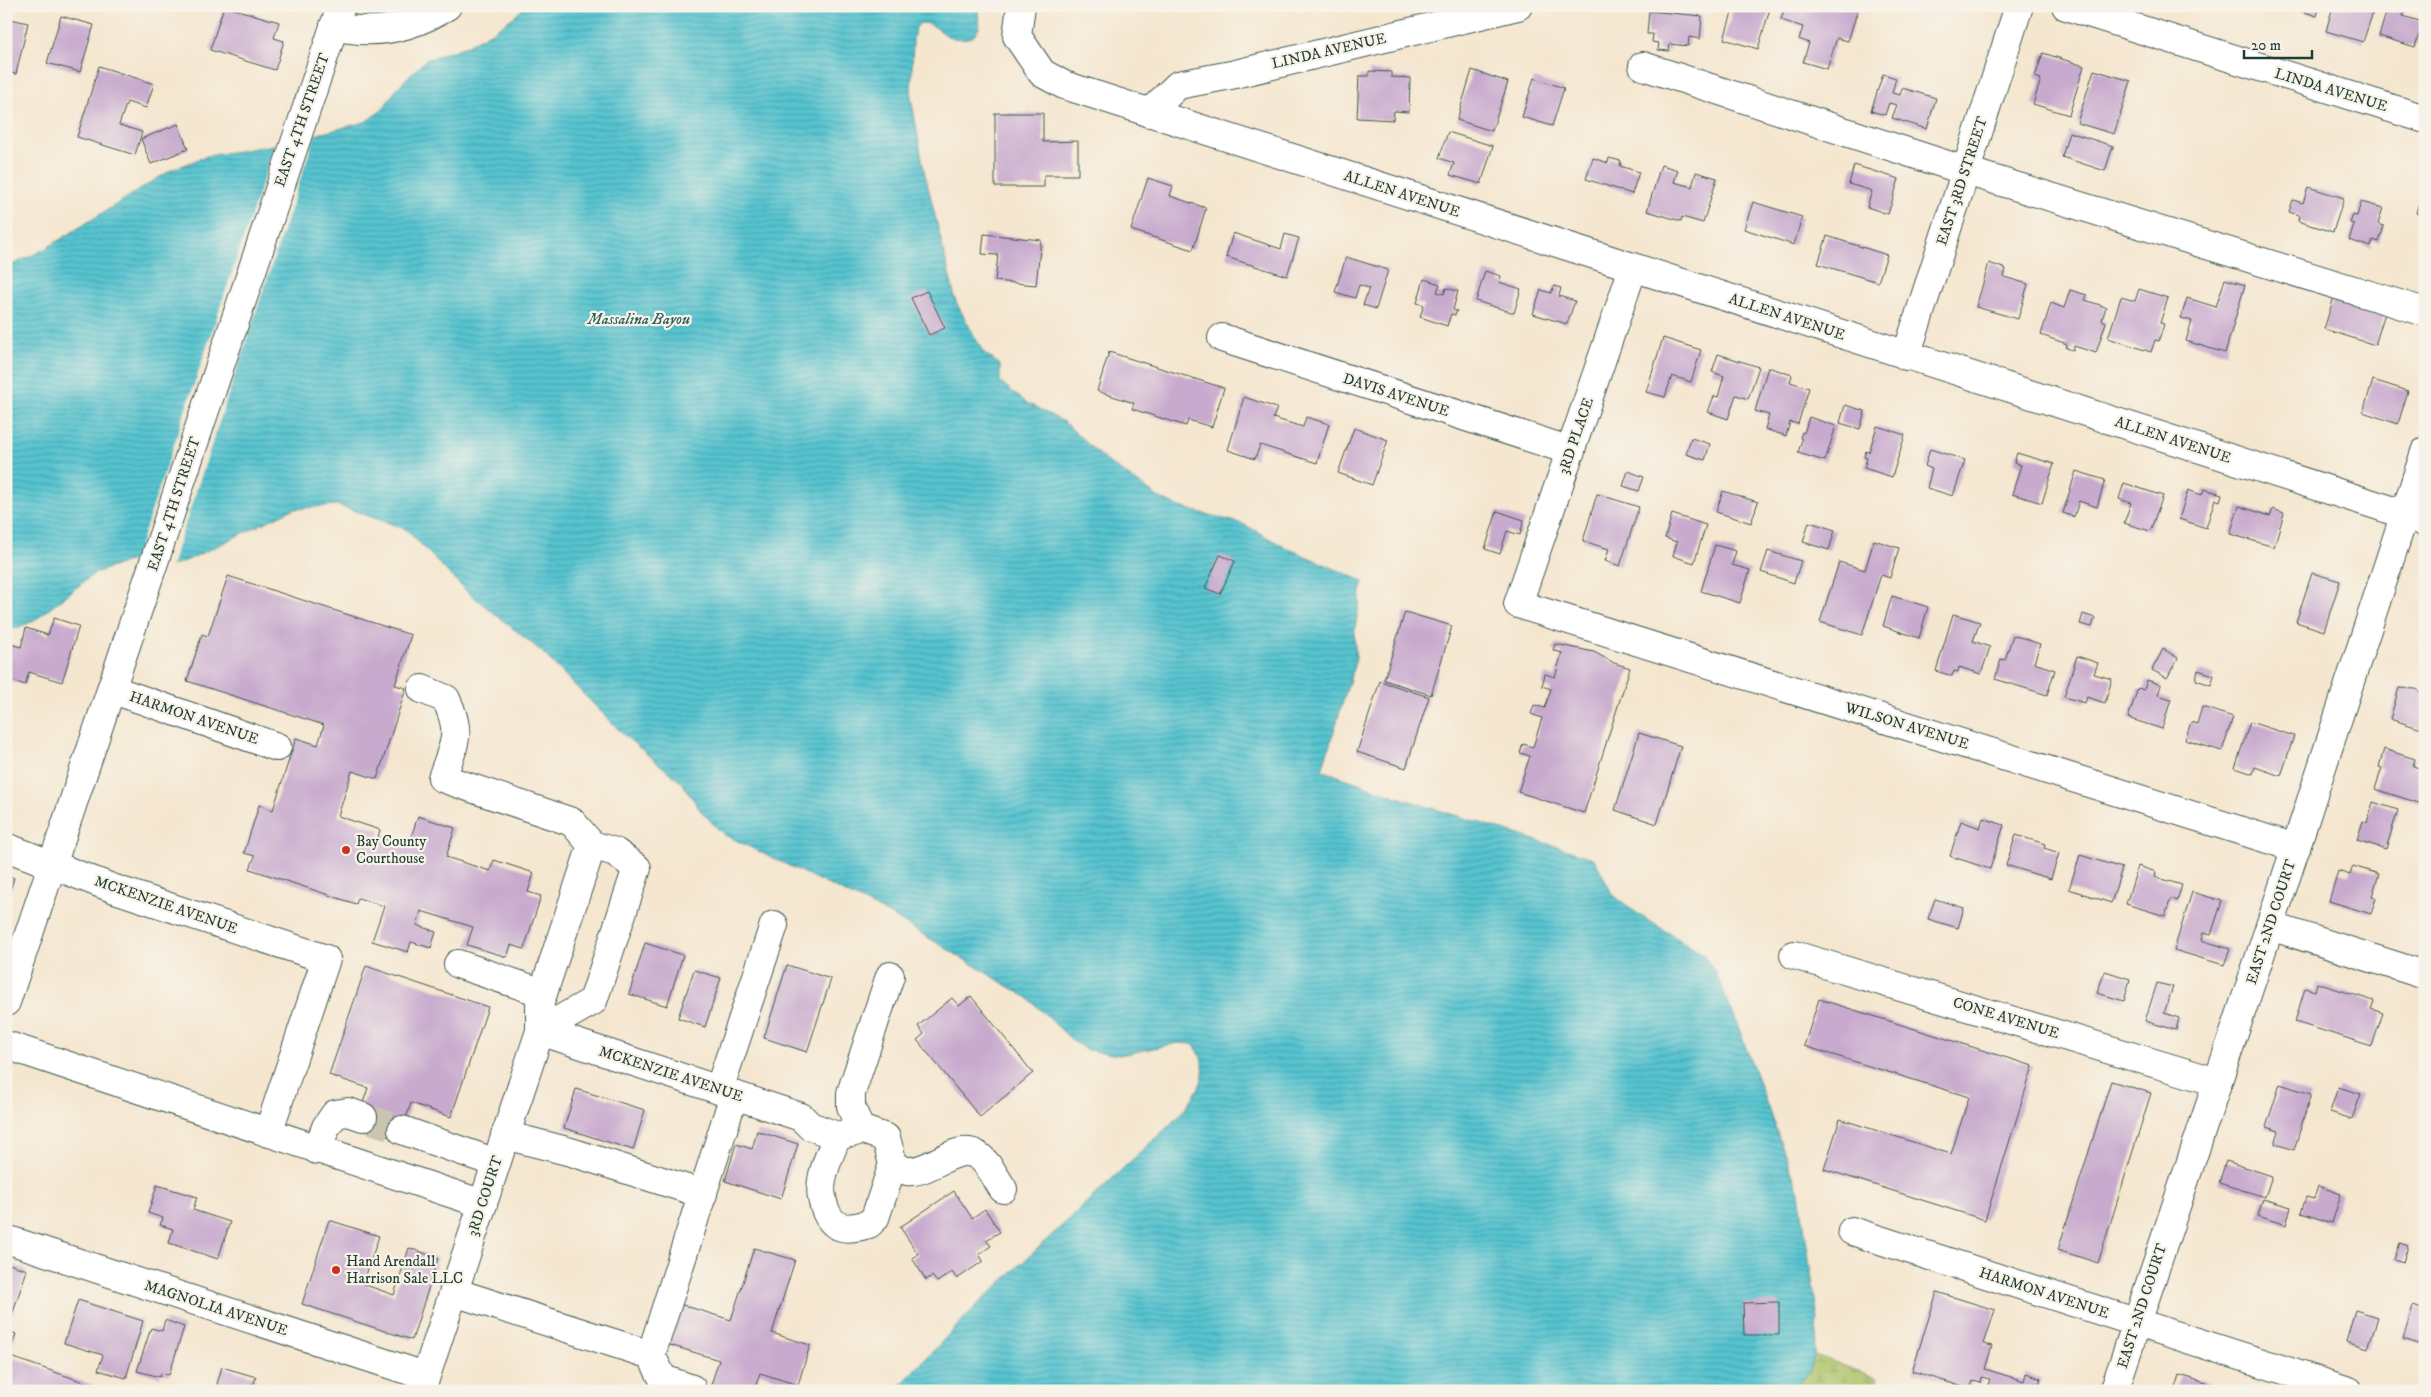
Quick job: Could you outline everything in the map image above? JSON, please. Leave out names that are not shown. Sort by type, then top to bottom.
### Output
[{"type":"street","points":[[337,16],[357,31],[375,31],[404,26],[447,6]]},
{"type":"street","name":"ALLEN AVENUE","points":[[1021,6],[1017,36],[1042,73],[1064,85],[2415,519]]},
{"type":"street","name":"LINDA AVENUE","points":[[1149,113],[1178,85],[1231,75],[1518,6]]},
{"type":"street","name":"EAST 3RD STREET","points":[[1906,356],[2019,6]]},
{"type":"street","name":"LINDA AVENUE","points":[[2066,6],[2425,119]]},
{"type":"street","name":"EAST 4TH STREET","points":[[6,1002],[337,16]]},
{"type":"street","points":[[1643,66],[1966,171],[2425,312]]},
{"type":"street","name":"3RD PLACE","points":[[1518,604],[1633,268]]},
{"type":"street","name":"DAVIS AVENUE","points":[[1222,338],[1571,451]]},
{"type":"street","name":"EAST 2ND COURT","points":[[2114,1391],[2296,848],[2415,519],[2425,452]]},
{"type":"street","name":"WILSON AVENUE","points":[[1518,604],[2296,848]]},
{"type":"street","name":"HARMON AVENUE","points":[[112,689],[277,748]]},
{"type":"street","points":[[422,689],[446,699],[454,715],[457,734],[442,778],[572,822],[592,845],[615,852],[637,868],[593,1001],[540,1030]]},
{"type":"street","name":"3RD COURT","points":[[423,1383],[540,1030],[540,1002],[592,845]]},
{"type":"street","name":"MCKENZIE AVENUE","points":[[6,847],[112,888],[326,959],[268,1134]]},
{"type":"street","points":[[692,1389],[663,1379],[651,1355],[703,1194],[726,1092],[774,926]]},
{"type":"street","points":[[2270,926],[2425,975]]},
{"type":"street","name":"CONE AVENUE","points":[[1794,955],[2218,1082]]},
{"type":"street","points":[[458,964],[543,993]]},
{"type":"street","points":[[849,1133],[871,1131],[886,1138],[893,1164],[874,1218],[869,1224],[842,1226],[832,1221],[825,1207],[821,1193],[822,1180],[849,1133],[851,1093],[890,976]]},
{"type":"street","name":"MCKENZIE AVENUE","points":[[540,1030],[801,1117],[810,1126],[849,1133]]},
{"type":"street","points":[[6,1045],[268,1134],[483,1204]]},
{"type":"street","points":[[317,1150],[326,1126],[335,1114],[348,1112],[364,1117]]},
{"type":"street","points":[[402,1130],[496,1164]]},
{"type":"street","points":[[505,1135],[571,1152],[703,1194]]},
{"type":"street","points":[[893,1164],[906,1171],[920,1170],[965,1152],[980,1157],[1003,1189]]},
{"type":"street","name":"HARMON AVENUE","points":[[1852,1231],[2350,1391]]},
{"type":"street","name":"MAGNOLIA AVENUE","points":[[6,1239],[423,1383]]},
{"type":"street","points":[[454,1292],[651,1355]]},
{"type":"green space","points":[[1815,1355],[1877,1378],[1873,1391],[1794,1391],[1810,1370]]},
{"type":"water","name":"Massalina Bayou","points":[[525,6],[978,6],[979,28],[973,37],[954,38],[928,24],[920,23],[915,29],[911,97],[924,170],[956,302],[983,352],[1000,365],[1000,382],[1027,403],[1064,422],[1105,460],[1161,499],[1183,508],[1243,524],[1287,548],[1363,581],[1354,634],[1356,659],[1322,770],[1400,798],[1590,857],[1595,860],[1612,894],[1638,914],[1703,954],[1715,972],[1735,1018],[1799,1192],[1818,1320],[1815,1355],[1810,1370],[1794,1391],[895,1391],[975,1307],[1180,1115],[1193,1098],[1202,1081],[1203,1064],[1193,1044],[1178,1043],[1120,1055],[1087,1050],[1074,1042],[1028,998],[891,915],[723,834],[700,810],[682,783],[624,735],[541,651],[464,589],[406,529],[337,505],[293,509],[190,559],[166,568],[132,560],[95,573],[34,621],[6,632],[6,268],[45,249],[171,170],[207,156],[280,144],[365,122],[382,110],[398,87],[426,60],[466,46],[492,32],[515,16]]},
{"type":"pier","points":[[316,132],[170,569],[165,571],[134,563],[276,142]]},
{"type":"building","points":[[224,6],[279,22],[274,38],[284,41],[275,70],[210,50]]},
{"type":"building","points":[[1734,6],[1761,6],[1770,9],[1758,49],[1724,39]]},
{"type":"building","points":[[1785,6],[1859,6],[1848,41],[1837,38],[1827,69],[1803,62],[1809,43],[1799,39],[1803,27],[1781,20]]},
{"type":"building","points":[[2286,6],[2320,6],[2317,16]]},
{"type":"building","points":[[2333,6],[2375,6],[2363,42],[2326,31]]},
{"type":"building","points":[[2396,7],[2405,10],[2403,16],[2423,22],[2415,47],[2379,36],[2387,10],[2394,13]]},
{"type":"building","points":[[1649,11],[1702,16],[1700,39],[1689,37],[1688,46],[1670,44],[1669,51],[1658,50],[1659,43],[1652,42],[1653,34],[1647,34]]},
{"type":"building","points":[[61,16],[94,25],[80,72],[47,63]]},
{"type":"building","points":[[6,18],[28,23],[16,74],[6,72]]},
{"type":"building","points":[[2043,53],[2084,66],[2069,115],[2033,104],[2041,79],[2035,77]]},
{"type":"building","points":[[99,66],[154,84],[146,108],[127,102],[119,125],[142,132],[135,155],[77,137]]},
{"type":"building","points":[[1472,70],[1508,82],[1492,131],[1457,120]]},
{"type":"building","points":[[2094,70],[2131,81],[2114,134],[2077,123]]},
{"type":"building","points":[[1369,71],[1391,72],[1391,77],[1410,78],[1409,112],[1394,111],[1393,120],[1357,118],[1359,76],[1369,76]]},
{"type":"building","points":[[1883,74],[1896,78],[1892,93],[1900,95],[1902,88],[1936,98],[1927,129],[1892,118],[1897,105],[1889,103],[1885,115],[1871,111]]},
{"type":"building","points":[[1534,78],[1564,88],[1552,126],[1522,117]]},
{"type":"building","points":[[995,113],[1043,113],[1043,142],[1078,141],[1078,175],[1044,175],[1044,187],[995,187]]},
{"type":"building","points":[[178,124],[188,149],[151,164],[141,139]]},
{"type":"building","points":[[1448,132],[1493,146],[1481,184],[1450,175],[1454,163],[1439,158]]},
{"type":"building","points":[[2069,132],[2113,146],[2105,171],[2062,157]]},
{"type":"building","points":[[1593,158],[1608,163],[1609,158],[1621,161],[1620,166],[1639,172],[1632,194],[1586,179]]},
{"type":"building","points":[[1661,165],[1678,170],[1674,182],[1692,187],[1696,172],[1717,178],[1703,223],[1682,217],[1681,221],[1647,211]]},
{"type":"building","points":[[1854,165],[1899,179],[1888,214],[1867,207],[1872,191],[1849,184]]},
{"type":"building","points":[[1148,178],[1173,186],[1170,196],[1206,208],[1193,250],[1131,230]]},
{"type":"building","points":[[2308,187],[2344,198],[2333,232],[2298,221],[2299,215],[2289,212],[2293,200],[2303,203]]},
{"type":"building","points":[[2423,189],[2425,189],[2425,216],[2416,213]]},
{"type":"building","points":[[1753,202],[1802,217],[1794,245],[1744,229]]},
{"type":"building","points":[[2361,202],[2383,208],[2378,224],[2384,226],[2379,242],[2373,240],[2371,247],[2349,240],[2354,224],[2350,223],[2353,215],[2357,216]]},
{"type":"building","points":[[1233,233],[1281,249],[1285,234],[1299,238],[1287,276],[1226,257]]},
{"type":"building","points":[[984,234],[1041,240],[1036,285],[995,281],[998,255],[982,254]]},
{"type":"building","points":[[1827,236],[1887,255],[1878,282],[1818,264]]},
{"type":"building","points":[[1346,257],[1388,270],[1376,309],[1363,305],[1369,288],[1359,285],[1355,298],[1335,292]]},
{"type":"building","points":[[1989,263],[2006,269],[2004,277],[2028,284],[2018,319],[1976,307]]},
{"type":"building","points":[[1485,271],[1501,276],[1499,282],[1521,289],[1514,313],[1476,301]]},
{"type":"building","points":[[1424,279],[1440,284],[1437,292],[1444,294],[1446,288],[1458,291],[1453,310],[1457,311],[1455,315],[1451,314],[1447,326],[1420,317],[1424,305],[1417,303]]},
{"type":"building","points":[[2225,279],[2245,285],[2225,353],[2186,341],[2192,321],[2181,318],[2187,298],[2216,307]]},
{"type":"building","points":[[1554,286],[1561,288],[1559,296],[1575,301],[1567,324],[1533,314],[1541,290],[1551,293]]},
{"type":"building","points":[[2139,289],[2168,298],[2160,323],[2164,324],[2159,341],[2155,340],[2151,352],[2108,338],[2121,297],[2135,301]]},
{"type":"building","points":[[2070,290],[2087,295],[2085,300],[2106,307],[2102,320],[2106,322],[2096,353],[2074,346],[2073,350],[2066,348],[2067,344],[2041,335],[2051,303],[2064,308]]},
{"type":"building","points":[[927,291],[945,328],[929,335],[911,298]]},
{"type":"building","points":[[2334,297],[2385,313],[2375,345],[2324,329]]},
{"type":"building","points":[[1663,338],[1701,350],[1691,382],[1672,376],[1665,397],[1646,392]]},
{"type":"building","points":[[1109,352],[1224,388],[1212,427],[1188,420],[1186,426],[1132,409],[1134,403],[1097,391]]},
{"type":"building","points":[[1718,354],[1759,367],[1748,399],[1736,395],[1728,419],[1708,412],[1714,396],[1718,397],[1724,376],[1712,372]]},
{"type":"building","points":[[1768,367],[1792,375],[1790,382],[1809,388],[1798,424],[1790,422],[1786,436],[1765,429],[1769,415],[1755,411]]},
{"type":"building","points":[[2373,380],[2408,391],[2398,424],[2363,412]]},
{"type":"building","points":[[1244,397],[1277,408],[1273,418],[1303,427],[1306,417],[1329,424],[1317,463],[1260,445],[1255,459],[1228,450]]},
{"type":"building","points":[[1845,405],[1865,411],[1860,429],[1840,423]]},
{"type":"building","points":[[1809,417],[1836,426],[1825,461],[1798,453],[1802,439],[1800,438],[1802,432],[1804,433]]},
{"type":"building","points":[[1877,426],[1905,435],[1892,477],[1864,468],[1867,458],[1864,457],[1866,451],[1869,452]]},
{"type":"building","points":[[1354,428],[1388,440],[1372,485],[1338,473]]},
{"type":"building","points":[[1691,438],[1710,444],[1705,460],[1686,454]]},
{"type":"building","points":[[1930,449],[1965,460],[1953,496],[1927,488],[1932,469],[1925,466]]},
{"type":"building","points":[[2017,453],[2054,464],[2042,503],[2012,494],[2021,465],[2014,463]]},
{"type":"building","points":[[1628,471],[1644,477],[1639,491],[1623,486]]},
{"type":"building","points":[[2076,471],[2105,480],[2097,507],[2079,501],[2074,517],[2063,513]]},
{"type":"building","points":[[2124,483],[2163,496],[2150,531],[2124,523],[2131,503],[2119,499]]},
{"type":"building","points":[[2204,489],[2222,494],[2220,501],[2215,499],[2206,528],[2179,519],[2188,490],[2202,495]]},
{"type":"building","points":[[1723,491],[1758,502],[1751,523],[1716,512]]},
{"type":"building","points":[[1597,494],[1639,507],[1620,566],[1605,561],[1609,549],[1583,541]]},
{"type":"building","points":[[2239,506],[2270,516],[2273,509],[2284,513],[2274,547],[2230,534]]},
{"type":"building","points":[[1497,511],[1524,520],[1520,535],[1507,531],[1500,554],[1485,549]]},
{"type":"building","points":[[1672,514],[1706,525],[1694,563],[1673,556],[1677,542],[1665,538]]},
{"type":"building","points":[[1809,522],[1835,530],[1829,550],[1803,542]]},
{"type":"building","points":[[1874,540],[1899,548],[1890,578],[1881,575],[1862,635],[1820,622],[1839,562],[1865,570]]},
{"type":"building","points":[[1715,545],[1736,551],[1732,565],[1750,570],[1740,603],[1701,591]]},
{"type":"building","points":[[1768,551],[1801,561],[1794,583],[1761,572]]},
{"type":"building","points":[[1220,555],[1235,561],[1220,594],[1205,588]]},
{"type":"building","points":[[2312,573],[2340,581],[2324,631],[2296,622]]},
{"type":"building","points":[[228,576],[411,635],[395,685],[406,688],[377,779],[352,771],[338,816],[380,830],[378,837],[408,846],[418,816],[455,828],[446,857],[490,871],[494,860],[534,873],[528,892],[541,896],[524,949],[511,945],[507,957],[467,945],[473,927],[421,911],[417,925],[436,932],[431,948],[411,942],[408,952],[372,941],[384,906],[358,898],[356,904],[250,869],[255,856],[244,853],[259,805],[273,810],[296,738],[318,745],[324,725],[187,681],[202,634],[208,636]]},
{"type":"building","points":[[1892,596],[1928,607],[1919,638],[1883,626]]},
{"type":"building","points":[[1405,612],[1452,626],[1431,695],[1384,680]]},
{"type":"building","points":[[1953,614],[1980,622],[1973,641],[1990,647],[1981,674],[1959,667],[1958,672],[1954,671],[1952,676],[1936,671]]},
{"type":"building","points":[[2083,614],[2095,618],[2092,627],[2080,624]]},
{"type":"building","points":[[54,618],[79,626],[62,682],[29,672],[25,685],[6,679],[6,643],[21,647],[26,628],[48,635]]},
{"type":"building","points":[[2013,635],[2040,644],[2034,663],[2055,670],[2047,695],[1995,679],[2001,659],[2005,660]]},
{"type":"building","points":[[1555,644],[1594,652],[1614,663],[1630,668],[1584,813],[1518,792],[1530,756],[1520,753],[1523,744],[1533,747],[1542,718],[1531,714],[1534,705],[1545,708],[1551,689],[1542,686],[1545,674],[1555,677],[1562,653],[1553,650]]},
{"type":"building","points":[[2163,649],[2178,658],[2167,678],[2152,670]]},
{"type":"building","points":[[2077,656],[2098,663],[2094,674],[2112,679],[2105,703],[2087,697],[2085,703],[2064,697]]},
{"type":"building","points":[[2198,670],[2214,675],[2211,685],[2196,680]]},
{"type":"building","points":[[2147,680],[2161,685],[2158,695],[2171,699],[2162,729],[2128,718],[2138,688],[2144,690]]},
{"type":"building","points":[[1380,681],[1429,697],[1406,768],[1357,752]]},
{"type":"building","points":[[2399,688],[2416,689],[2425,695],[2425,730],[2390,719]]},
{"type":"building","points":[[2202,707],[2233,717],[2222,751],[2185,740],[2191,722],[2197,724]]},
{"type":"building","points":[[2250,722],[2294,736],[2281,776],[2255,767],[2253,774],[2235,768]]},
{"type":"building","points":[[1639,733],[1681,746],[1657,824],[1615,810]]},
{"type":"building","points":[[2384,749],[2415,759],[2413,766],[2425,770],[2425,805],[2375,789],[2382,768],[2379,767]]},
{"type":"building","points":[[2373,802],[2398,810],[2386,849],[2357,840],[2363,821],[2367,823]]},
{"type":"building","points":[[1983,818],[2004,825],[1990,869],[1950,856],[1961,821],[1980,828]]},
{"type":"building","points":[[2016,835],[2045,844],[2044,848],[2059,853],[2051,879],[2006,865]]},
{"type":"building","points":[[2080,855],[2122,868],[2111,903],[2069,889]]},
{"type":"building","points":[[2138,866],[2156,872],[2155,877],[2182,885],[2177,901],[2171,898],[2165,916],[2126,904]]},
{"type":"building","points":[[2353,866],[2379,874],[2372,896],[2376,898],[2371,914],[2329,901],[2338,871],[2350,875]]},
{"type":"building","points":[[6,875],[14,878],[7,900],[6,900]]},
{"type":"building","points":[[2192,892],[2222,901],[2211,935],[2203,933],[2201,940],[2230,949],[2224,965],[2174,950]]},
{"type":"building","points":[[1935,899],[1964,908],[1958,928],[1928,919]]},
{"type":"building","points":[[645,943],[683,955],[667,1006],[629,994]]},
{"type":"building","points":[[787,965],[831,979],[807,1052],[764,1038]]},
{"type":"building","points":[[366,966],[488,1007],[451,1117],[411,1103],[399,1140],[360,1127],[361,1109],[368,1088],[329,1075]]},
{"type":"building","points":[[694,970],[721,978],[705,1027],[678,1018]]},
{"type":"building","points":[[2105,971],[2130,979],[2124,1001],[2097,993]]},
{"type":"building","points":[[2157,983],[2173,987],[2164,1013],[2179,1018],[2176,1030],[2145,1021]]},
{"type":"building","points":[[2317,983],[2374,1001],[2371,1009],[2383,1013],[2372,1046],[2295,1022],[2305,988],[2315,991]]},
{"type":"building","points":[[971,996],[1033,1073],[980,1117],[917,1040],[924,1034],[918,1026],[952,998],[959,1006]]},
{"type":"building","points":[[1819,999],[2033,1066],[1985,1220],[1824,1169],[1840,1119],[1951,1154],[1969,1097],[1804,1046]]},
{"type":"building","points":[[2111,1081],[2151,1093],[2098,1263],[2058,1250]]},
{"type":"building","points":[[2280,1084],[2311,1094],[2294,1150],[2275,1144],[2279,1131],[2266,1127]]},
{"type":"building","points":[[2338,1087],[2361,1094],[2352,1119],[2330,1112]]},
{"type":"building","points":[[576,1089],[645,1110],[633,1150],[564,1128]]},
{"type":"building","points":[[757,1131],[798,1144],[781,1199],[725,1181],[736,1144],[752,1149]]},
{"type":"building","points":[[2226,1161],[2272,1176],[2265,1197],[2219,1183]]},
{"type":"building","points":[[157,1185],[197,1197],[193,1210],[230,1222],[218,1259],[169,1243],[173,1229],[160,1225],[163,1218],[148,1213]]},
{"type":"building","points":[[2318,1186],[2341,1194],[2332,1223],[2301,1213],[2306,1197],[2314,1199]]},
{"type":"building","points":[[954,1191],[972,1218],[985,1209],[1000,1232],[986,1240],[991,1246],[979,1254],[983,1261],[957,1279],[952,1272],[937,1282],[932,1276],[926,1280],[912,1258],[918,1254],[900,1227]]},
{"type":"building","points":[[2263,1199],[2291,1207],[2286,1225],[2258,1216]]},
{"type":"building","points":[[329,1220],[379,1236],[363,1284],[394,1295],[409,1248],[438,1258],[412,1340],[302,1304]]},
{"type":"building","points":[[2400,1243],[2408,1246],[2403,1263],[2394,1260]]},
{"type":"building","points":[[754,1248],[795,1260],[772,1333],[810,1345],[798,1385],[760,1373],[754,1391],[709,1391],[719,1360],[660,1342],[673,1302],[731,1320]]},
{"type":"building","points":[[6,1263],[27,1270],[7,1330],[6,1330]]},
{"type":"building","points":[[1937,1292],[1995,1310],[1984,1344],[1992,1346],[1985,1369],[2024,1381],[2026,1373],[2041,1378],[2037,1391],[1986,1391],[1990,1379],[1982,1377],[1981,1383],[1973,1381],[1970,1389],[1912,1371]]},
{"type":"building","points":[[78,1300],[143,1321],[126,1378],[98,1370],[103,1355],[64,1343]]},
{"type":"building","points":[[1779,1302],[1779,1335],[1744,1335],[1743,1303]]},
{"type":"building","points":[[2413,1306],[2425,1310],[2425,1346],[2403,1339]]},
{"type":"building","points":[[2355,1310],[2378,1317],[2368,1348],[2346,1341]]},
{"type":"building","points":[[165,1320],[184,1327],[169,1375],[161,1373],[160,1377],[137,1371],[151,1328],[162,1331]]},
{"type":"building","points":[[6,1330],[16,1334],[8,1356],[110,1391],[6,1391]]},
{"type":"building","points":[[222,1367],[256,1377],[251,1391],[215,1391]]},
{"type":"building","points":[[2180,1375],[2229,1390],[2229,1391],[2175,1391]]},
{"type":"tunnel","points":[[363,1117],[402,1130]]},
{"type":"place","name":"Bay County Courthouse","points":[[346,850]]},
{"type":"place","name":"Hand Arendall Harrison Sale LLC","points":[[336,1270]]}]
